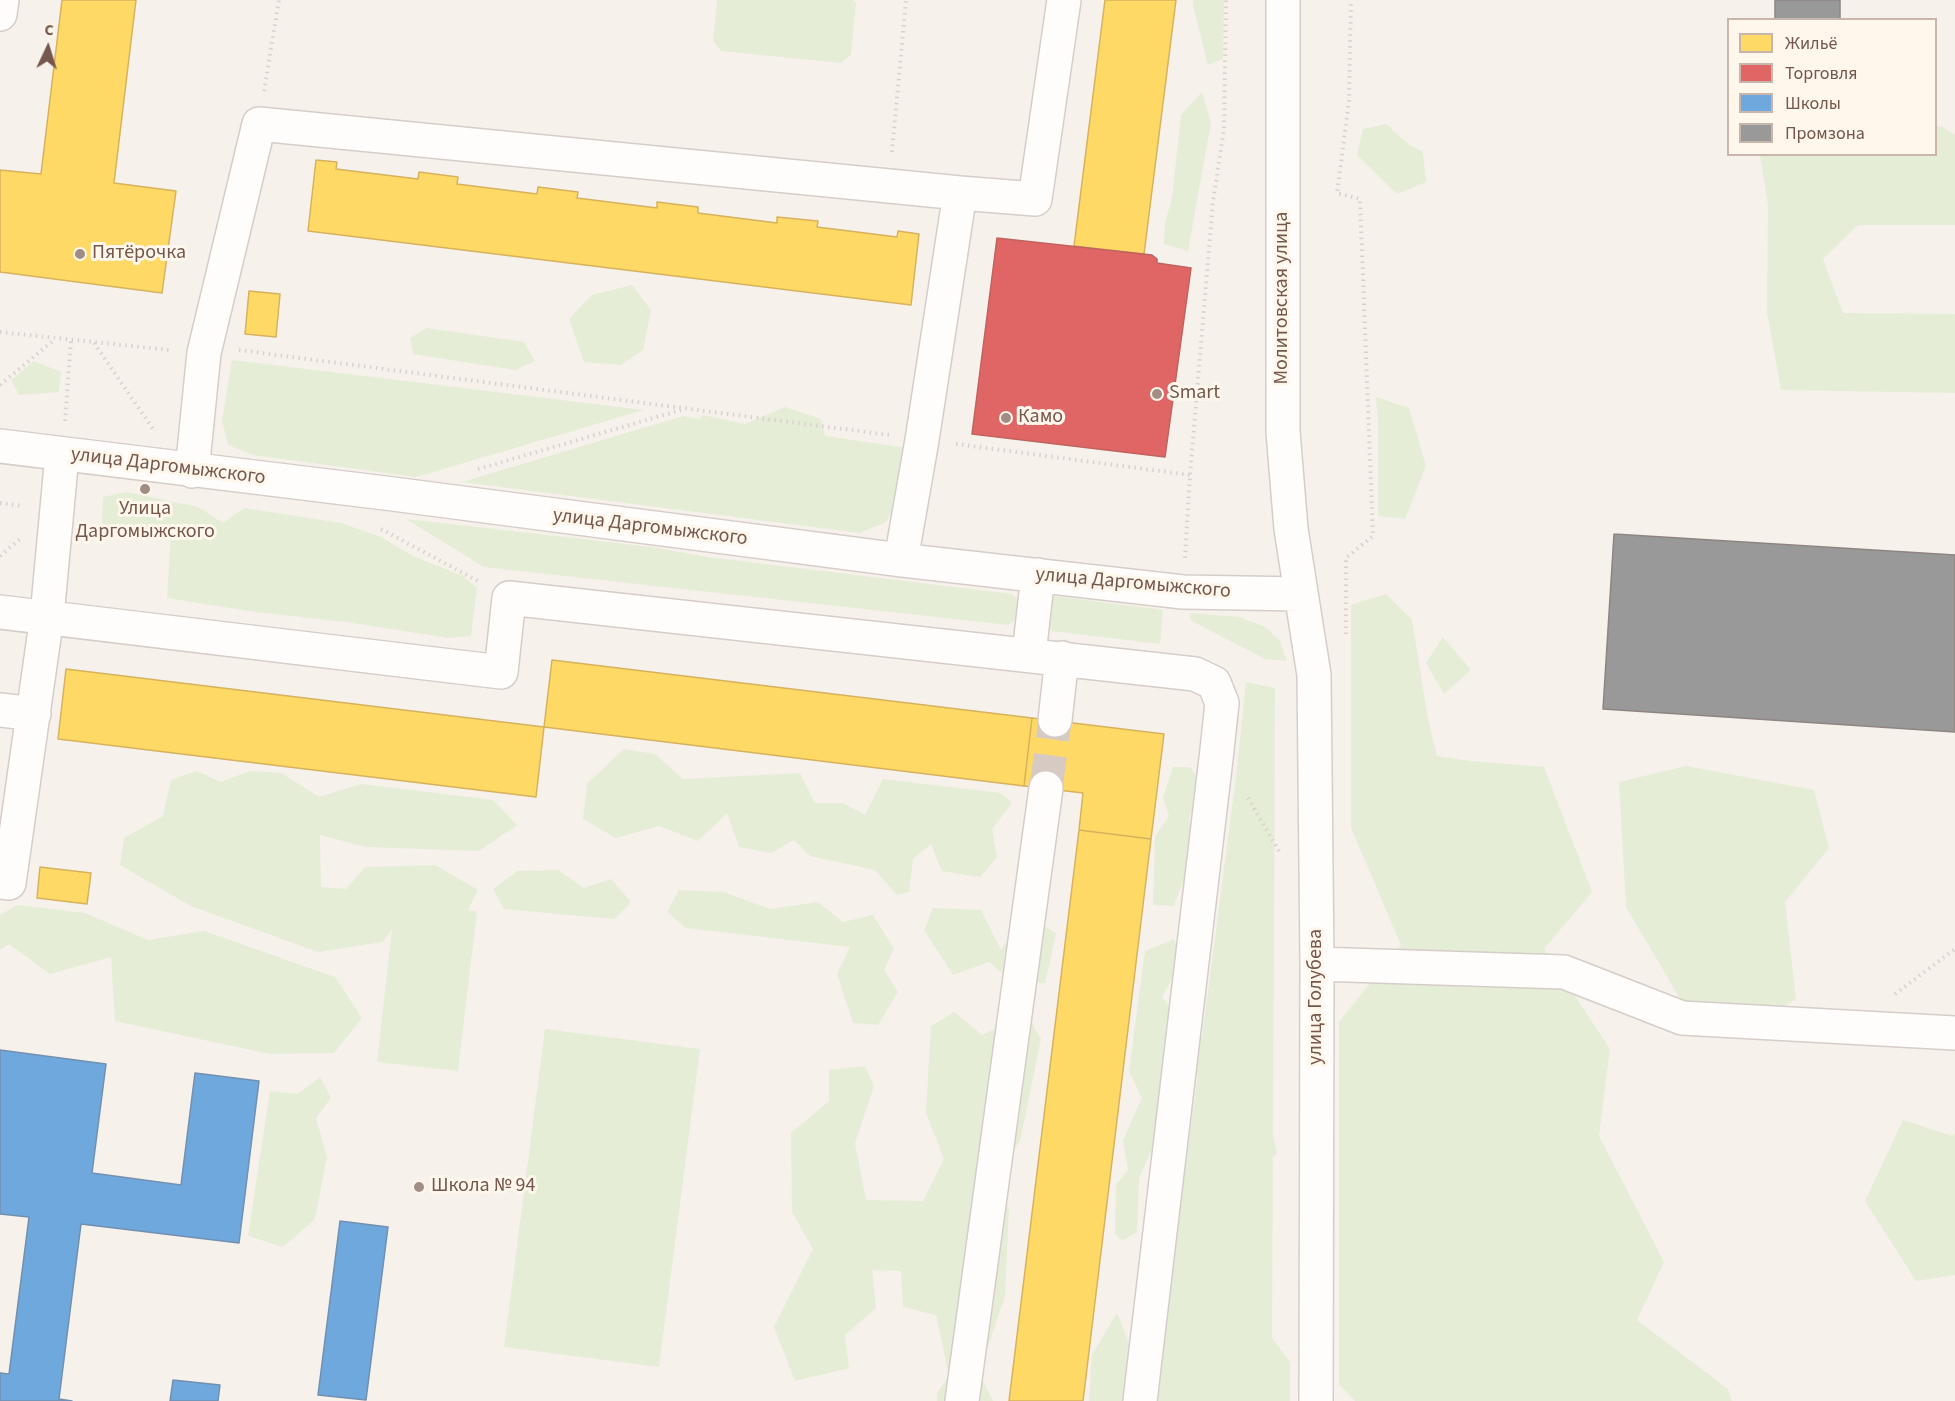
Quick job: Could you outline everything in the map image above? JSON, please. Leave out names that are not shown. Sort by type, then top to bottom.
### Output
[{"type":"street","points":[[0,14],[2,0]]},
{"type":"street","points":[[192,471],[204,353],[259,124],[1035,199],[1064,0]]},
{"type":"street","name":"Молитовская улица","points":[[1283,0],[1283,432],[1291,529],[1301,594]]},
{"type":"street","points":[[901,560],[960,193]]},
{"type":"street","name":"улица Даргомыжского","points":[[0,446],[901,560],[1183,592],[1301,594]]},
{"type":"street","points":[[0,882],[9,883],[34,714],[47,616],[62,455]]},
{"type":"street","points":[[1029,654],[1038,575]]},
{"type":"street","name":"улица Голубева","points":[[1301,594],[1314,675],[1317,964],[1316,1401]]},
{"type":"street","points":[[0,612],[501,672],[509,598],[1195,674],[1214,683],[1222,703],[1140,1401]]},
{"type":"street","points":[[1056,720],[1062,658]]},
{"type":"street","points":[[0,710],[34,714]]},
{"type":"street","points":[[962,1401],[1046,788]]},
{"type":"street","points":[[1317,964],[1564,972],[1682,1018],[1955,1033]]},
{"type":"path","points":[[259,124],[279,0]]},
{"type":"path","points":[[889,186],[906,0]]},
{"type":"path","points":[[1187,529],[1213,201],[1224,129],[1226,0]]},
{"type":"path","points":[[1346,640],[1346,558],[1373,536],[1360,199],[1337,193],[1350,101],[1351,0]]},
{"type":"path","points":[[0,332],[204,353],[234,350],[1190,475]]},
{"type":"path","points":[[0,385],[55,339]]},
{"type":"path","points":[[62,455],[71,340]]},
{"type":"path","points":[[94,343],[155,432]]},
{"type":"path","points":[[473,470],[685,409]]},
{"type":"path","points":[[372,525],[509,598]]},
{"type":"path","points":[[1247,797],[1282,857]]},
{"type":"path","points":[[1850,1028],[1955,949]]},
{"type":"green space","points":[[717,0],[853,0],[856,3],[851,55],[841,63],[721,51],[713,41]]},
{"type":"green space","points":[[1193,0],[1224,0],[1223,59],[1208,65],[1193,5]]},
{"type":"green space","points":[[1202,92],[1211,122],[1188,251],[1164,244],[1165,223],[1172,198],[1181,115]]},
{"type":"green space","points":[[1386,124],[1408,144],[1423,152],[1426,182],[1397,194],[1357,155],[1363,129]]},
{"type":"green space","points":[[1937,126],[1943,127],[1955,135],[1955,225],[1858,225],[1823,259],[1843,313],[1955,314],[1955,393],[1781,390],[1767,312],[1768,205],[1760,156],[1937,156]]},
{"type":"green space","points":[[632,285],[651,310],[643,350],[621,365],[584,362],[569,319],[592,295]]},
{"type":"green space","points":[[427,328],[524,342],[535,361],[515,370],[413,354],[410,338]]},
{"type":"green space","points":[[232,360],[644,410],[416,477],[253,455],[228,445],[222,420]]},
{"type":"green space","points":[[34,361],[61,372],[59,392],[19,395],[11,380]]},
{"type":"green space","points":[[1376,397],[1409,408],[1426,466],[1405,519],[1378,516]]},
{"type":"green space","points":[[785,407],[821,419],[825,436],[907,448],[897,503],[886,522],[860,533],[462,482],[683,416],[699,419],[703,415],[745,424]]},
{"type":"green space","points":[[127,492],[198,507],[223,523],[244,508],[341,523],[381,537],[413,556],[463,576],[477,588],[471,636],[449,638],[167,598],[171,533],[102,524],[103,497]]},
{"type":"green space","points":[[406,519],[652,547],[707,557],[1012,594],[1018,600],[1017,611],[1014,621],[1008,625],[484,567]]},
{"type":"green space","points":[[1386,594],[1412,620],[1428,719],[1437,756],[1544,767],[1592,892],[1544,949],[1610,1049],[1599,1136],[1664,1262],[1637,1320],[1728,1389],[1732,1401],[1355,1401],[1339,1384],[1339,1022],[1401,945],[1351,828],[1351,605]]},
{"type":"green space","points":[[1054,596],[1163,610],[1160,644],[1052,631],[1046,625],[1047,602]]},
{"type":"green space","points":[[1190,613],[1239,617],[1265,627],[1279,640],[1287,661],[1265,659],[1190,620]]},
{"type":"green space","points":[[1443,637],[1471,670],[1444,694],[1426,663]]},
{"type":"green space","points":[[1246,682],[1275,688],[1273,1135],[1277,1154],[1273,1157],[1272,1338],[1290,1362],[1290,1401],[1089,1401],[1092,1355],[1117,1313],[1137,1364],[1157,1302],[1169,1299],[1175,1250],[1168,1239],[1179,1163],[1187,1155],[1198,1074],[1185,1086],[1158,1094],[1156,1140],[1139,1178],[1137,1232],[1122,1241],[1115,1233],[1116,1185],[1128,1170],[1123,1140],[1142,1098],[1129,1071],[1145,951],[1174,939],[1182,959],[1162,997],[1193,1039],[1202,1037]]},
{"type":"green space","points":[[624,749],[655,754],[683,779],[800,773],[815,803],[843,803],[865,815],[883,779],[1001,793],[1012,803],[992,829],[997,857],[980,877],[942,871],[931,844],[913,859],[909,892],[897,895],[875,870],[810,856],[794,840],[771,853],[739,847],[727,813],[698,841],[659,826],[616,838],[583,819],[587,784]]},
{"type":"green space","points":[[1686,766],[1814,790],[1829,848],[1785,902],[1796,999],[1757,1022],[1688,1012],[1626,907],[1619,782]]},
{"type":"green space","points":[[1173,767],[1190,767],[1202,784],[1189,818],[1196,853],[1173,906],[1153,905],[1155,836],[1169,816],[1163,797]]},
{"type":"green space","points":[[197,771],[221,782],[250,771],[281,773],[319,797],[361,784],[493,800],[517,825],[479,851],[366,847],[320,835],[321,887],[346,889],[365,867],[435,865],[478,890],[468,910],[477,911],[458,1071],[377,1062],[392,929],[383,942],[318,952],[191,906],[120,865],[124,838],[163,816],[171,780]]},
{"type":"green space","points":[[558,870],[584,888],[611,879],[631,902],[614,919],[504,909],[493,889],[518,871]]},
{"type":"green space","points":[[679,890],[724,892],[770,909],[818,902],[843,922],[873,915],[894,949],[884,970],[898,992],[878,1025],[853,1023],[837,974],[850,947],[686,928],[667,912]]},
{"type":"green space","points":[[18,905],[85,913],[148,940],[204,931],[335,977],[362,1018],[334,1053],[270,1054],[115,1021],[111,957],[50,974],[9,944],[0,950],[0,915]]},
{"type":"green space","points":[[933,908],[981,910],[1001,950],[1019,923],[1039,922],[1056,934],[1045,983],[1014,983],[989,962],[953,975],[924,930]]},
{"type":"green space","points":[[954,1012],[982,1035],[1027,1014],[1041,1039],[1021,1137],[1000,1180],[1009,1210],[1005,1296],[979,1373],[993,1401],[937,1401],[937,1393],[949,1376],[936,1315],[903,1307],[901,1271],[872,1270],[876,1308],[845,1335],[849,1368],[795,1381],[774,1327],[813,1249],[792,1212],[791,1133],[829,1101],[829,1070],[865,1066],[874,1086],[855,1143],[866,1200],[923,1201],[944,1159],[926,1113],[931,1026]]},
{"type":"green space","points":[[545,1029],[700,1049],[659,1367],[504,1347]]},
{"type":"green space","points":[[320,1077],[331,1098],[316,1118],[327,1157],[315,1219],[283,1247],[248,1236],[270,1091],[298,1094]]},
{"type":"green space","points":[[1903,1120],[1952,1136],[1955,1133],[1955,1275],[1916,1281],[1865,1201]]},
{"type":"building: Жильё","points":[[62,0],[136,0],[114,183],[176,191],[162,293],[0,272],[0,170],[41,174]]},
{"type":"building: Жильё","points":[[1105,0],[1176,0],[1144,254],[1074,246]]},
{"type":"building: Жильё","points":[[316,160],[337,162],[336,169],[418,179],[419,172],[458,177],[457,184],[537,194],[538,187],[578,192],[577,198],[657,208],[657,202],[698,207],[698,213],[777,223],[777,217],[818,221],[817,227],[897,237],[898,231],[919,234],[911,305],[308,231]]},
{"type":"building: Жильё","points":[[249,291],[280,294],[276,337],[245,334]]},
{"type":"building: Жильё","points":[[552,660],[1032,718],[1024,786],[544,727]]},
{"type":"building: Жильё","points":[[66,669],[544,727],[536,797],[58,739]]},
{"type":"building: Жильё","points":[[1032,718],[1164,734],[1151,839],[1079,830],[1083,793],[1024,786]]},
{"type":"building: Жильё","points":[[1079,830],[1151,839],[1083,1401],[1009,1401]]},
{"type":"building: Жильё","points":[[40,867],[91,873],[87,904],[37,898]]},
{"type":"building: Торговля","points":[[997,238],[1152,255],[1157,259],[1157,263],[1191,268],[1165,457],[972,434]]},
{"type":"building: Школы","points":[[0,1050],[106,1064],[92,1173],[181,1185],[195,1073],[259,1081],[239,1243],[81,1224],[59,1399],[72,1401],[0,1401],[0,1373],[9,1374],[29,1217],[0,1214]]},
{"type":"building: Школы","points":[[340,1221],[388,1227],[366,1400],[318,1395]]},
{"type":"building: Школы","points":[[173,1380],[220,1385],[218,1401],[170,1401]]},
{"type":"building: Промзона","points":[[1775,0],[1840,0],[1840,18],[1775,18]]},
{"type":"building: Промзона","points":[[1614,534],[1955,555],[1955,732],[1603,709]]},
{"type":"tunnel","points":[[1046,788],[1055,720]]},
{"type":"place","name":"Пятёрочка","points":[[80,254]]},
{"type":"place","name":"Smart","points":[[1157,394]]},
{"type":"place","name":"Камо","points":[[1006,418]]},
{"type":"place","name":"Улица Даргомыжского","points":[[145,489]]},
{"type":"place","name":"Школа № 94","points":[[419,1187]]}]
